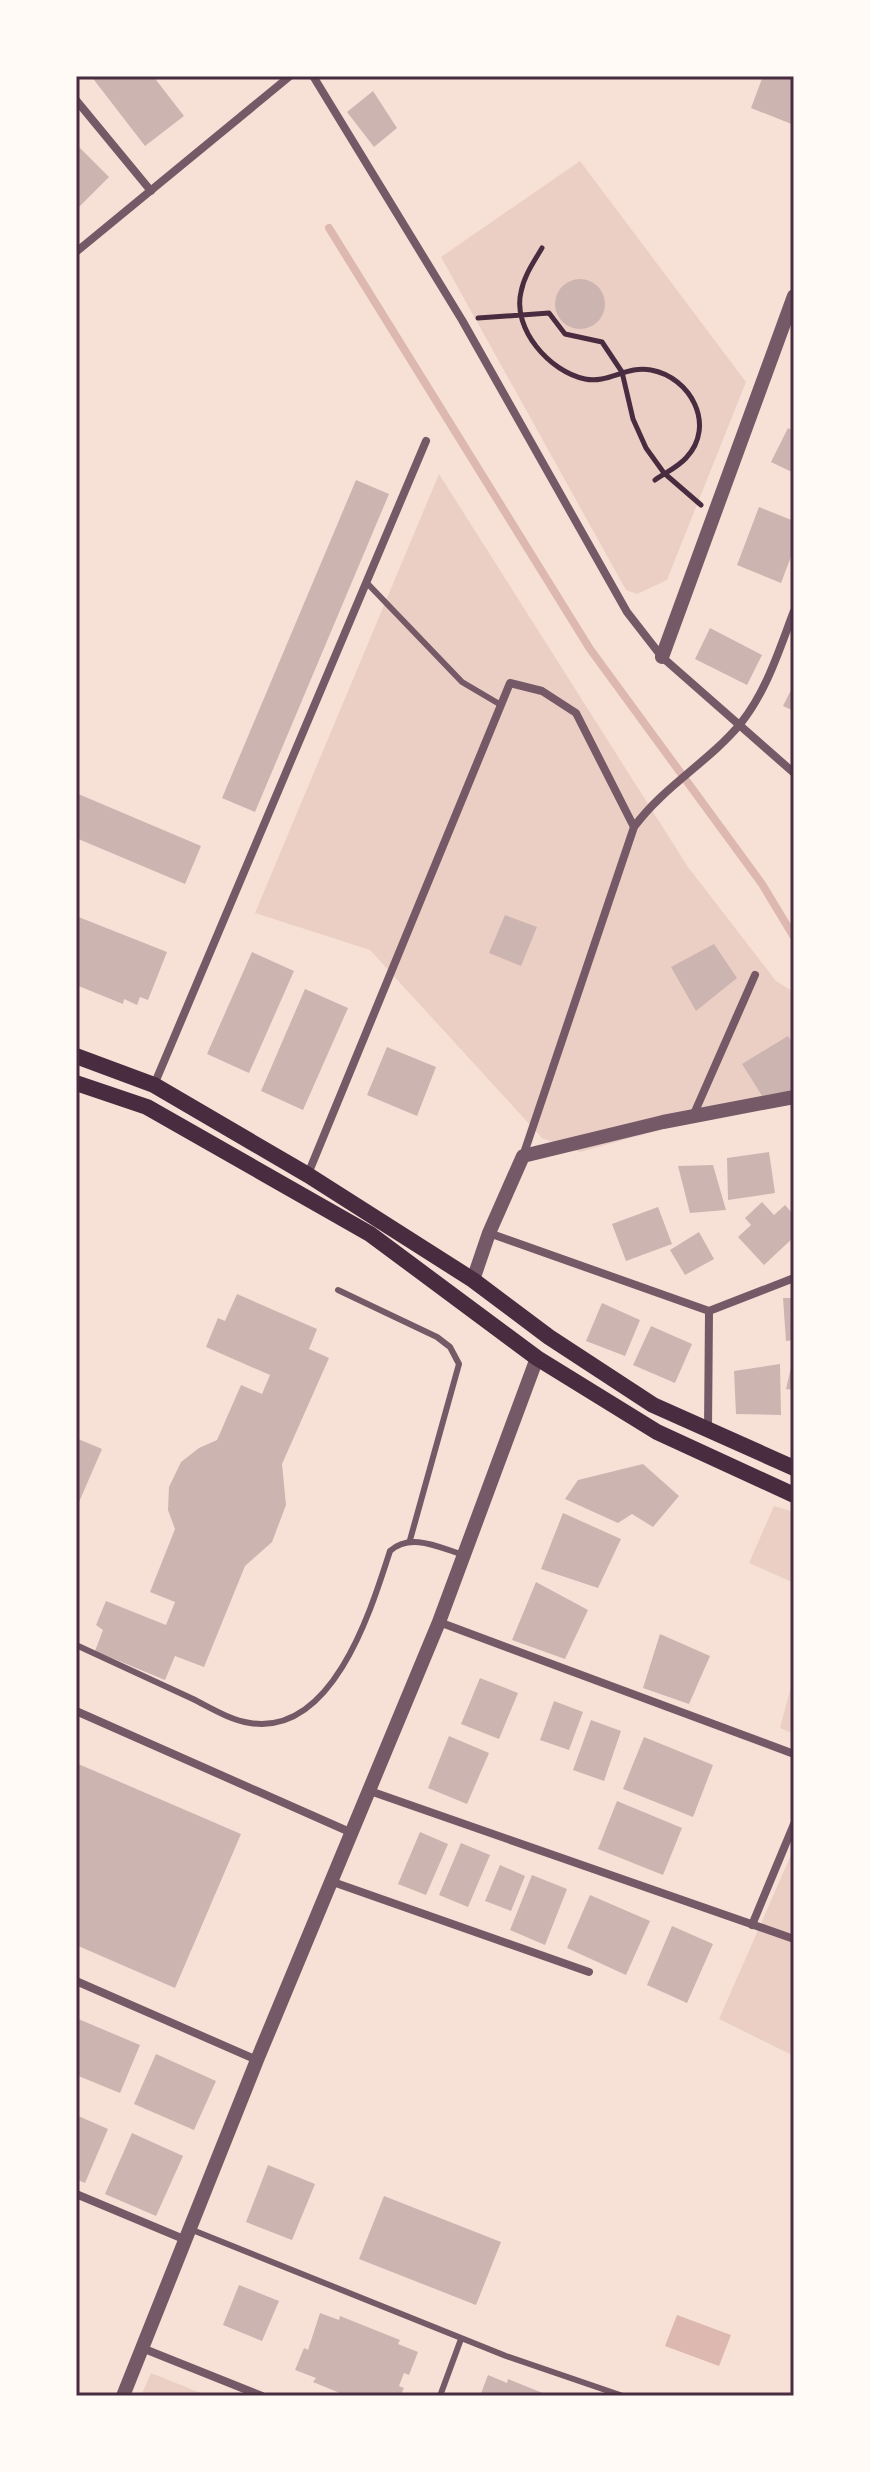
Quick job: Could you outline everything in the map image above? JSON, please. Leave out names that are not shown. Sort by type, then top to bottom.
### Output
[{"type":"main road","points":[[76,1056],[154,1085],[308,1175],[473,1280],[549,1337],[653,1405],[794,1468]]},
{"type":"main road","points":[[76,1083],[147,1107],[370,1234],[537,1358],[657,1432],[794,1495]]},
{"type":"main road","points":[[537,1358],[549,1337]]},
{"type":"street","points":[[76,252],[290,76]]},
{"type":"street","points":[[313,76],[462,320],[627,612],[662,657],[794,773]]},
{"type":"street","points":[[76,100],[151,191]]},
{"type":"street","points":[[662,657],[794,296]]},
{"type":"street","points":[[154,1085],[426,441]]},
{"type":"street","points":[[473,1280],[489,1233],[523,1156],[634,827],[650,805],[738,726],[761,695],[794,611]]},
{"type":"street","points":[[308,1175],[510,683],[542,691],[576,713],[634,827]]},
{"type":"street","points":[[693,1116],[755,975]]},
{"type":"street","points":[[523,1156],[693,1116],[794,1097]]},
{"type":"street","points":[[489,1233],[709,1311],[794,1278]]},
{"type":"street","points":[[708,1431],[709,1311]]},
{"type":"street","points":[[123,2396],[257,2060],[439,1622],[537,1358]]},
{"type":"street","points":[[439,1622],[794,1754]]},
{"type":"street","points":[[76,1711],[353,1833]]},
{"type":"street","points":[[370,1791],[794,1939]]},
{"type":"street","points":[[752,1925],[794,1824]]},
{"type":"street","points":[[333,1882],[589,1972]]},
{"type":"street","points":[[76,1981],[257,2060]]},
{"type":"street","points":[[76,2194],[188,2235]]},
{"type":"street","points":[[142,2348],[262,2396]]},
{"type":"lane","points":[[366,582],[462,682],[501,705]]},
{"type":"lane","points":[[338,1290],[437,1337],[450,1347],[459,1364],[410,1540]]},
{"type":"lane","points":[[76,1645],[237,1720],[259,1724],[285,1719],[327,1692],[367,1620],[390,1551],[410,1540],[464,1555]]},
{"type":"lane","points":[[188,2235],[461,2339],[623,2396]]},
{"type":"lane","points":[[440,2396],[461,2339]]},
{"type":"path","points":[[542,248],[528,271],[520,295],[521,314],[544,357],[562,370],[586,379],[607,378],[642,369],[673,377],[689,391],[699,412],[696,438],[687,458],[655,480]]},
{"type":"path","points":[[462,320],[549,313],[565,334],[602,342],[622,372],[633,419],[646,448],[664,473],[714,516]]},
{"type":"shaded area","points":[[580,161],[746,382],[667,580],[637,594],[626,590],[441,257]]},
{"type":"shaded area","points":[[439,474],[688,867],[776,981],[794,992],[794,1093],[580,1152],[542,1138],[370,950],[255,913]]},
{"type":"shaded area","points":[[774,1506],[794,1512],[794,1583],[749,1563]]},
{"type":"shaded area","points":[[794,1675],[794,1734],[780,1728]]},
{"type":"shaded area","points":[[794,1848],[794,2056],[719,2019]]},
{"type":"shaded area","points":[[677,2315],[731,2335],[719,2366],[665,2346]]},
{"type":"shaded area","points":[[151,2373],[208,2396],[141,2396]]},
{"type":"building","points":[[91,76],[153,76],[184,116],[145,146]]},
{"type":"building","points":[[763,76],[794,76],[794,125],[751,108]]},
{"type":"building","points":[[373,91],[397,128],[374,147],[347,112]]},
{"type":"building","points":[[76,144],[109,177],[76,210]]},
{"type":"building","points":[[580,279],[597,287],[605,304],[597,321],[580,329],[563,321],[555,304],[563,287]]},
{"type":"building","points":[[788,428],[794,431],[794,473],[771,462]]},
{"type":"building","points":[[356,480],[389,494],[255,812],[222,798]]},
{"type":"building","points":[[759,507],[794,521],[794,549],[781,583],[737,565]]},
{"type":"building","points":[[710,628],[762,655],[747,685],[695,659]]},
{"type":"building","points":[[794,684],[794,711],[783,706]]},
{"type":"building","points":[[76,793],[201,846],[185,884],[76,838]]},
{"type":"building","points":[[505,915],[537,927],[521,966],[489,953]]},
{"type":"building","points":[[76,916],[167,952],[148,1000],[140,997],[137,1005],[124,999],[123,1004],[76,985]]},
{"type":"building","points":[[714,944],[737,978],[696,1011],[671,967]]},
{"type":"building","points":[[252,952],[294,971],[249,1073],[207,1054]]},
{"type":"building","points":[[305,989],[348,1008],[303,1110],[261,1091]]},
{"type":"building","points":[[788,1036],[794,1045],[794,1089],[764,1099],[742,1064]]},
{"type":"building","points":[[387,1047],[436,1067],[417,1116],[367,1095]]},
{"type":"building","points":[[769,1152],[775,1193],[728,1200],[727,1158]]},
{"type":"building","points":[[713,1165],[726,1210],[690,1213],[678,1166]]},
{"type":"building","points":[[762,1202],[774,1215],[785,1205],[794,1215],[794,1237],[764,1265],[738,1237],[751,1225],[745,1218]]},
{"type":"building","points":[[658,1207],[672,1244],[626,1261],[612,1224]]},
{"type":"building","points":[[699,1232],[714,1259],[685,1275],[670,1250]]},
{"type":"building","points":[[237,1294],[317,1329],[309,1349],[329,1358],[282,1464],[286,1505],[272,1542],[245,1566],[204,1667],[175,1656],[165,1680],[95,1651],[103,1630],[96,1625],[106,1601],[166,1625],[175,1602],[150,1592],[175,1529],[168,1510],[169,1487],[181,1462],[199,1448],[217,1440],[241,1385],[262,1394],[270,1375],[206,1347],[218,1318],[225,1321]]},
{"type":"building","points":[[783,1298],[794,1298],[794,1340],[786,1341]]},
{"type":"building","points":[[602,1303],[640,1320],[625,1356],[586,1341]]},
{"type":"building","points":[[651,1326],[692,1344],[675,1383],[633,1365]]},
{"type":"building","points":[[794,1359],[794,1390],[786,1389]]},
{"type":"building","points":[[780,1364],[781,1415],[736,1414],[734,1371]]},
{"type":"building","points":[[76,1438],[102,1449],[76,1509]]},
{"type":"building","points":[[643,1464],[679,1496],[653,1527],[632,1514],[618,1523],[565,1499],[578,1480]]},
{"type":"building","points":[[563,1513],[621,1539],[598,1588],[541,1569]]},
{"type":"building","points":[[536,1582],[588,1610],[565,1659],[512,1640]]},
{"type":"building","points":[[660,1634],[710,1656],[689,1704],[643,1688]]},
{"type":"building","points":[[480,1678],[518,1693],[499,1739],[461,1724]]},
{"type":"building","points":[[554,1701],[583,1712],[569,1750],[540,1740]]},
{"type":"building","points":[[591,1720],[621,1731],[604,1781],[573,1770]]},
{"type":"building","points":[[449,1736],[489,1753],[467,1804],[428,1788]]},
{"type":"building","points":[[644,1737],[713,1765],[693,1817],[623,1789]]},
{"type":"building","points":[[76,1763],[241,1834],[175,1988],[76,1945]]},
{"type":"building","points":[[617,1801],[682,1828],[663,1875],[598,1849]]},
{"type":"building","points":[[420,1832],[448,1844],[426,1895],[398,1884]]},
{"type":"building","points":[[461,1843],[490,1855],[468,1907],[439,1895]]},
{"type":"building","points":[[500,1865],[525,1876],[511,1911],[485,1901]]},
{"type":"building","points":[[532,1875],[567,1889],[545,1945],[510,1930]]},
{"type":"building","points":[[590,1895],[650,1921],[626,1975],[567,1948]]},
{"type":"building","points":[[672,1926],[713,1944],[687,2003],[647,1985]]},
{"type":"building","points":[[76,2018],[140,2045],[120,2093],[76,2075]]},
{"type":"building","points":[[156,2054],[216,2081],[194,2130],[134,2104]]},
{"type":"building","points":[[76,2115],[108,2129],[85,2183],[76,2179]]},
{"type":"building","points":[[132,2133],[183,2156],[156,2216],[105,2194]]},
{"type":"building","points":[[268,2165],[315,2184],[292,2240],[246,2222]]},
{"type":"building","points":[[384,2196],[501,2242],[476,2305],[359,2259]]},
{"type":"building","points":[[239,2285],[279,2301],[262,2341],[223,2325]]},
{"type":"building","points":[[320,2313],[339,2320],[340,2316],[400,2340],[398,2344],[418,2352],[409,2375],[404,2373],[399,2386],[404,2388],[400,2396],[347,2396],[313,2382],[316,2378],[295,2370],[304,2348],[308,2350]]},
{"type":"building","points":[[488,2375],[507,2383],[508,2379],[550,2396],[480,2396]]},
{"type":"waterway","points":[[329,228],[590,649],[762,884],[794,937]]}]
